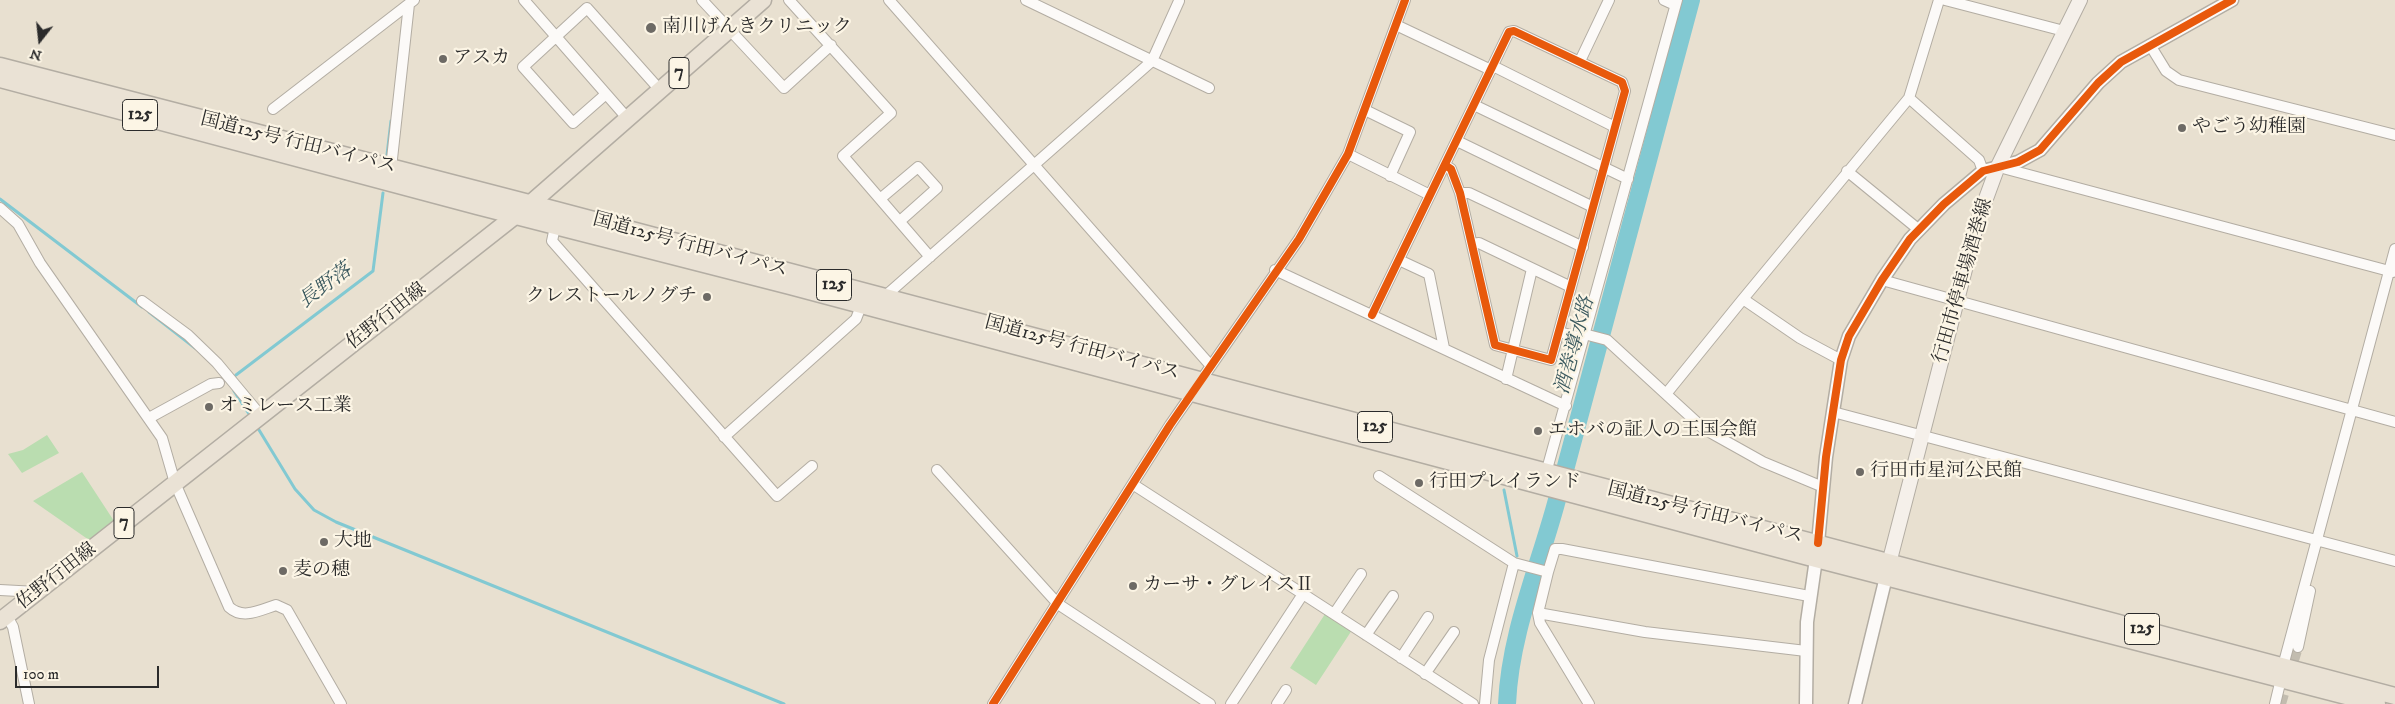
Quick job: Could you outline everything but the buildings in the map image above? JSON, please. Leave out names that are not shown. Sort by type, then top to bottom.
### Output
[{"type":"main road","name":"佐野行田線","points":[[7,616],[530,204],[763,0]]},
{"type":"main road","name":"行田市停車場酒巻線","points":[[1888,569],[1977,223],[1998,166],[2080,0]]},
{"type":"main road","name":"国道125号 行田バイパス","points":[[0,66],[1201,380],[1547,477],[1571,486],[1817,551],[2282,672],[2395,696]]},
{"type":"main road","name":"国道125号 行田バイパス","points":[[0,79],[1192,394],[1547,477]]},
{"type":"main road","name":"国道125号 行田バイパス","points":[[2282,672],[2377,704]]},
{"type":"street","points":[[524,0],[628,119]]},
{"type":"street","points":[[702,0],[784,88],[831,45]]},
{"type":"street","points":[[789,0],[891,113],[843,156],[930,257]]},
{"type":"street","points":[[889,0],[1211,366]]},
{"type":"street","points":[[1026,0],[1209,88]]},
{"type":"street","points":[[994,704],[1201,380],[1275,270],[1299,239],[1348,154],[1405,0]]},
{"type":"street","points":[[1580,61],[1609,0]]},
{"type":"street","points":[[1547,477],[1676,3],[1664,0]]},
{"type":"street","points":[[1666,394],[1742,299],[1910,98],[1939,0]]},
{"type":"street","points":[[1945,0],[2064,31]]},
{"type":"street","points":[[1806,704],[1809,596],[1817,551],[1823,487],[1841,360],[1849,336],[1882,280],[1918,229],[1984,171],[2018,162],[2040,150],[2098,83],[2121,62],[2232,0]]},
{"type":"street","points":[[883,298],[1152,61],[1179,1]]},
{"type":"street","points":[[273,109],[412,2]]},
{"type":"street","points":[[391,168],[412,2]]},
{"type":"street","points":[[606,94],[573,122],[523,66],[587,8],[660,90]]},
{"type":"street","points":[[1396,25],[1492,68],[1613,126]]},
{"type":"street","points":[[1372,315],[1509,32],[1514,30],[1622,82],[1625,91],[1613,126],[1583,246],[1551,360],[1494,345],[1460,194],[1451,169],[1445,165]]},
{"type":"street","points":[[2150,45],[2166,71],[2179,80],[2395,135]]},
{"type":"street","points":[[1910,98],[1979,160],[1984,171]]},
{"type":"street","points":[[1474,104],[1628,179]]},
{"type":"street","points":[[1365,110],[1410,132],[1390,176]]},
{"type":"street","points":[[1456,141],[1593,207]]},
{"type":"street","points":[[1348,154],[1430,195]]},
{"type":"street","points":[[880,199],[918,166],[937,188],[900,222]]},
{"type":"street","points":[[1998,166],[2392,271]]},
{"type":"street","points":[[1847,172],[1918,229]]},
{"type":"street","points":[[1460,194],[1468,193],[1583,246]]},
{"type":"street","points":[[0,208],[18,224],[40,263],[162,438],[175,483],[229,607],[236,613],[246,614],[276,605],[286,610],[341,704]]},
{"type":"street","points":[[555,227],[552,241],[777,496],[812,466]]},
{"type":"street","points":[[1472,244],[1479,243],[1571,288]]},
{"type":"street","points":[[2275,704],[2282,672],[2392,271],[2395,249]]},
{"type":"street","points":[[1398,260],[1429,274],[1444,348]]},
{"type":"street","points":[[1506,379],[1532,269]]},
{"type":"street","points":[[1275,270],[1566,406]]},
{"type":"street","points":[[1882,280],[2395,422]]},
{"type":"street","points":[[1742,299],[1800,338],[1841,360]]},
{"type":"street","points":[[142,301],[188,335],[217,363],[256,421]]},
{"type":"street","points":[[724,437],[856,319],[861,306]]},
{"type":"street","points":[[1559,332],[1606,340],[1704,429],[1763,462],[1823,487]]},
{"type":"street","points":[[149,418],[211,384],[219,383]]},
{"type":"street","points":[[1833,412],[2395,561]]},
{"type":"street","points":[[937,470],[1058,604],[1210,704]]},
{"type":"street","points":[[1379,476],[1514,563],[1546,572]]},
{"type":"street","points":[[1134,485],[1334,614],[1467,703]]},
{"type":"street","points":[[1589,704],[1540,623],[1538,613],[1546,572],[1555,549],[1809,596]]},
{"type":"street","points":[[1485,704],[1489,660],[1514,563]]},
{"type":"street","points":[[1854,704],[1888,569]]},
{"type":"street","points":[[2298,647],[2310,595],[2310,570]]},
{"type":"street","points":[[1334,614],[1361,574]]},
{"type":"street","points":[[29,704],[13,627],[7,616],[5,591],[28,590],[37,592]]},
{"type":"street","points":[[1231,704],[1302,594]]},
{"type":"street","points":[[1366,635],[1393,596]]},
{"type":"street","points":[[1538,613],[1645,632],[1806,651]]},
{"type":"street","points":[[1401,658],[1428,617]]},
{"type":"street","points":[[1425,674],[1454,632]]},
{"type":"street","points":[[1277,704],[1286,690]]},
{"type":"green space","points":[[47,435],[59,453],[22,473],[8,454],[23,450]]},
{"type":"green space","points":[[82,472],[114,521],[89,540],[33,501]]},
{"type":"green space","points":[[1325,614],[1352,630],[1316,685],[1290,668]]},
{"type":"waterway","name":"酒巻導水路","points":[[1507,704],[1509,677],[1520,625],[1551,522],[1691,0]]},
{"type":"waterway","name":"長野落","points":[[387,155],[391,121]]},
{"type":"waterway","name":"長野落","points":[[236,375],[373,271],[383,193]]},
{"type":"waterway","points":[[0,199],[142,307]]},
{"type":"waterway","points":[[149,312],[195,348]]},
{"type":"waterway","points":[[234,391],[251,417]]},
{"type":"waterway","points":[[256,425],[295,489],[314,510],[336,522],[784,704]]},
{"type":"waterway","points":[[1504,490],[1517,556]]},
{"type":"tunnel","points":[[2281,704],[2298,647]]},
{"type":"cycle path","points":[[993,704],[1170,425],[1299,239],[1348,154],[1405,0]]},
{"type":"cycle path","points":[[1818,543],[1826,457],[1841,360],[1849,336],[1882,280],[1910,239],[1944,204],[1983,171],[2018,162],[2040,150],[2098,83],[2121,62],[2232,0]]},
{"type":"cycle path","points":[[1372,315],[1509,32],[1514,31],[1622,82],[1625,91],[1551,360],[1495,345],[1460,193],[1451,169],[1445,165]]},
{"type":"place","name":"南川げんきクリニック","points":[[651,28]]},
{"type":"place","name":"アスカ","points":[[443,59]]},
{"type":"place","name":"やごう幼稚園","points":[[2182,128]]},
{"type":"place","name":"クレストールノグチ","points":[[707,297]]},
{"type":"place","name":"オミレース工業","points":[[209,407]]},
{"type":"place","name":"エホバの証人の王国会館","points":[[1538,431]]},
{"type":"place","name":"行田市星河公民館","points":[[1860,472]]},
{"type":"place","name":"行田プレイランド","points":[[1419,483]]},
{"type":"place","name":"大地","points":[[324,542]]},
{"type":"place","name":"麦の穂","points":[[283,571]]},
{"type":"place","name":"カーサ・グレイスⅡ","points":[[1133,586]]}]
